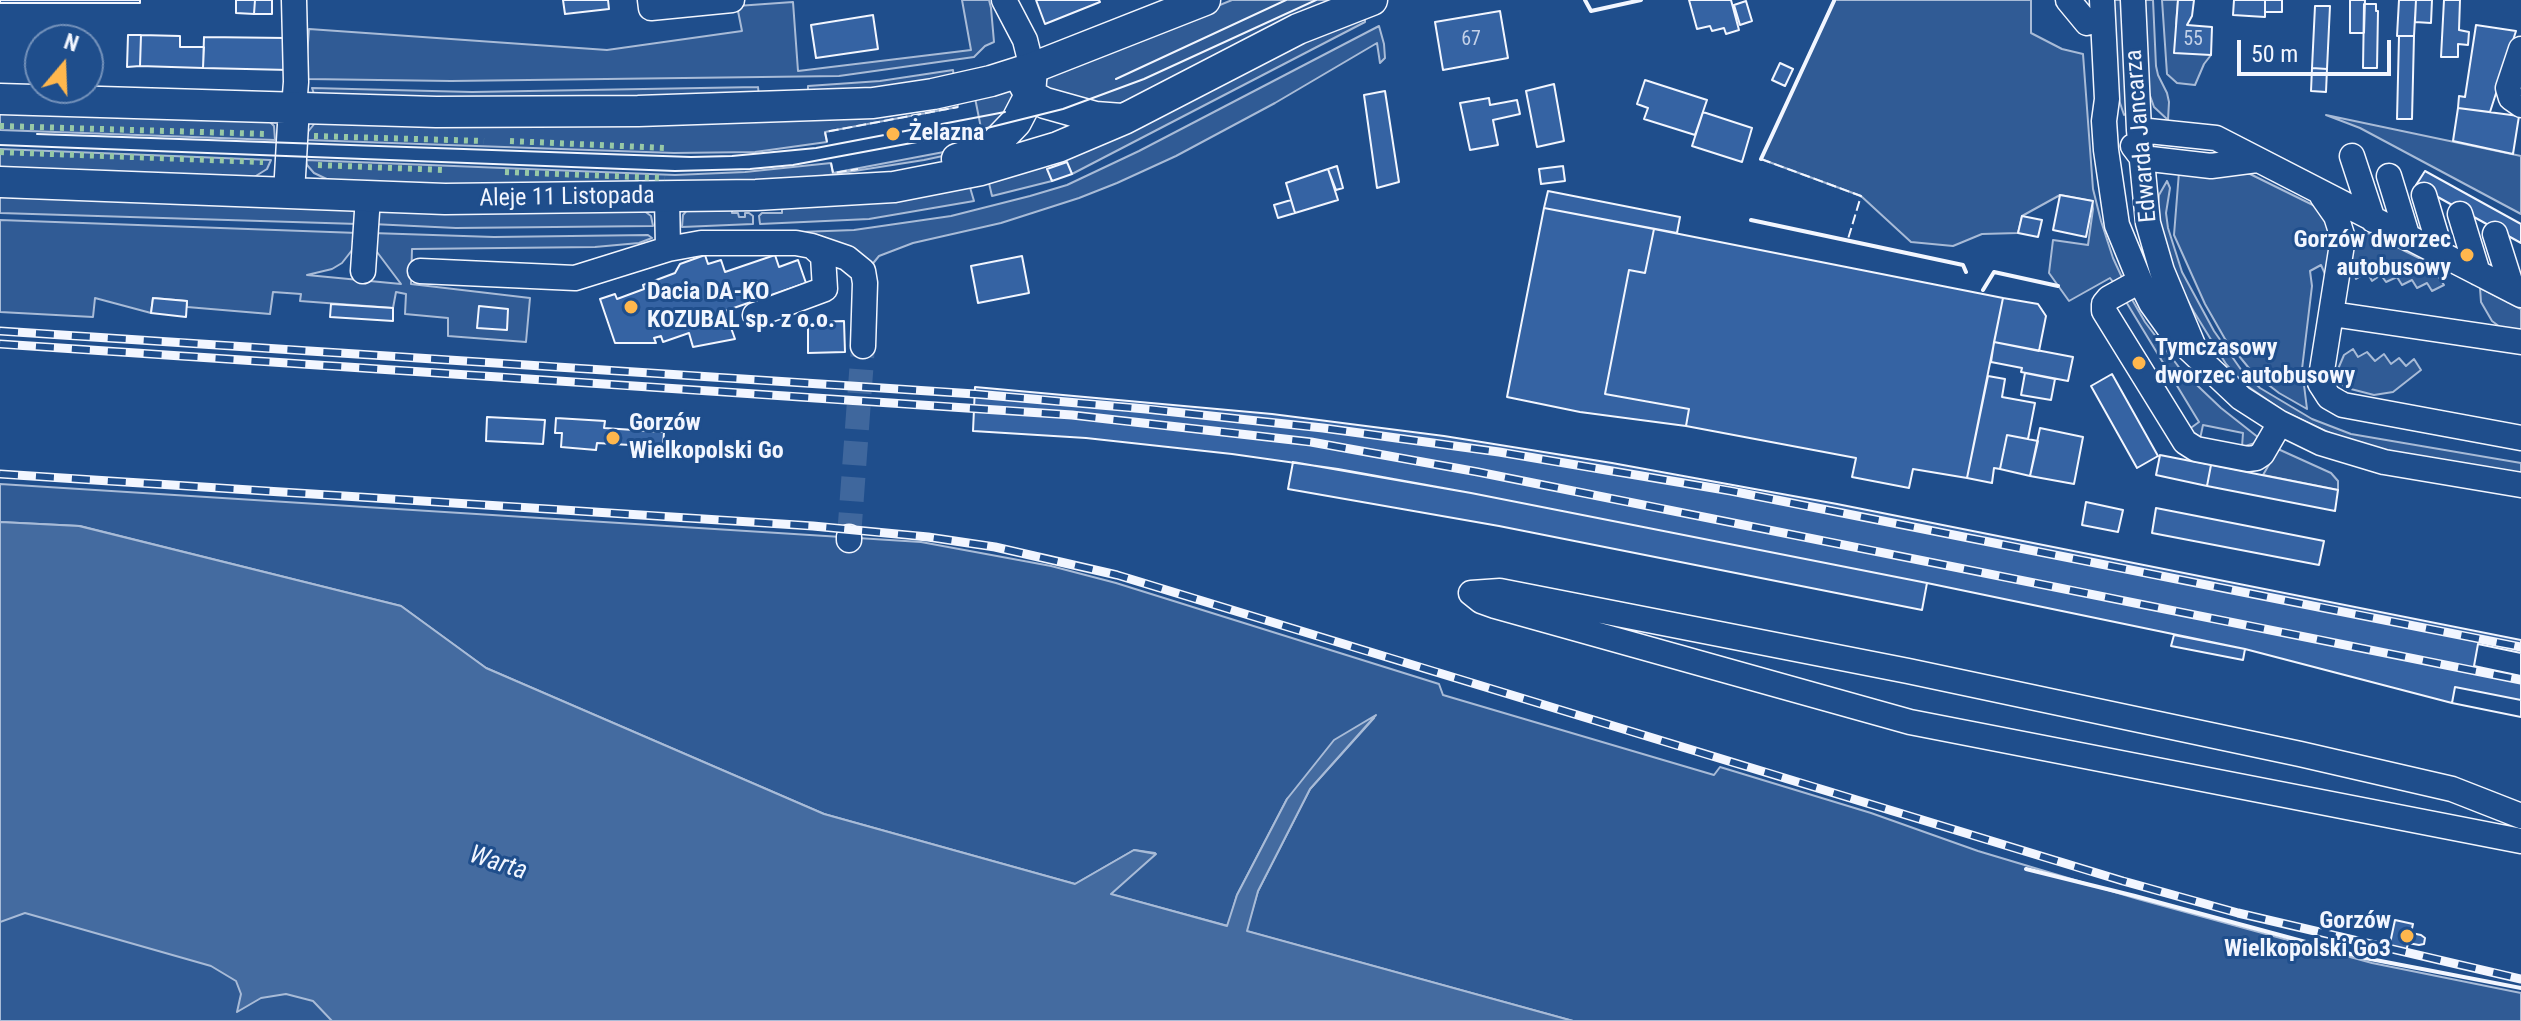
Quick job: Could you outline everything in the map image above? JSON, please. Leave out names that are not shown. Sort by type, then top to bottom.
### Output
[{"type":"main road","points":[[0,99],[436,112],[638,111],[838,105],[1027,79],[1205,0]]},
{"type":"main road","name":"Aleje 11 Listopada","points":[[0,182],[461,199],[756,195],[894,187],[981,170],[1058,147],[1124,119],[1298,29],[1372,0]]},
{"type":"main road","points":[[1027,79],[1063,109],[1095,117],[1124,119]]},
{"type":"main road","points":[[847,188],[890,172],[962,158],[991,148],[1016,122],[1027,79]]},
{"type":"main road","points":[[289,193],[294,107]]},
{"type":"street","points":[[294,0],[294,107]]},
{"type":"street","points":[[650,0],[651,8],[732,0]]},
{"type":"street","points":[[2068,0],[2087,23]]},
{"type":"street","name":"Edwarda Jancarza","points":[[2102,0],[2107,99],[2104,121],[2117,225],[2151,303],[2174,335],[2227,387],[2280,423],[2321,443],[2364,458],[2521,485]]},
{"type":"street","name":"Edwarda Jancarza","points":[[2133,0],[2137,143],[2144,197],[2154,250],[2199,358]]},
{"type":"street","points":[[1005,4],[1025,40],[1027,79]]},
{"type":"street","points":[[2521,49],[2508,88],[2511,98],[2521,105]]},
{"type":"street","points":[[2107,99],[2117,122],[2137,143],[2211,166],[2257,160],[2457,260]]},
{"type":"street","points":[[2110,186],[2119,161],[2137,143]]},
{"type":"street","points":[[2321,194],[2336,216],[2343,238],[2320,383],[2329,397],[2343,405],[2521,438]]},
{"type":"street","points":[[363,271],[368,197]]},
{"type":"street","points":[[667,197],[668,249]]},
{"type":"street","points":[[2433,200],[2457,260]]},
{"type":"street","points":[[2433,200],[2457,260]]},
{"type":"street","points":[[2433,200],[2457,260]]},
{"type":"street","points":[[2433,200],[2457,260]]},
{"type":"street","points":[[2433,200],[2457,260]]},
{"type":"street","points":[[420,271],[575,278],[668,249],[701,243],[796,243],[847,258],[863,271],[863,346]]},
{"type":"street","points":[[755,315],[825,289],[823,256],[812,246]]},
{"type":"street","points":[[2140,281],[2109,298],[2104,304],[2104,311],[2185,442],[2196,449],[2256,458],[2262,454],[2280,423]]},
{"type":"street","points":[[2332,314],[2521,342]]},
{"type":"street","points":[[2521,816],[2452,789],[2285,750],[1908,671],[1500,591],[1471,593],[1495,606],[1910,722],[2521,841]]},
{"type":"shaded area","points":[[962,0],[989,0],[991,8],[994,42],[974,57],[839,76],[451,81],[307,79],[309,29],[607,50],[742,31],[737,6],[793,2],[798,71],[971,50]]},
{"type":"shaded area","points":[[1232,0],[1338,0],[1116,105],[1109,107],[1047,90],[1045,83],[1049,75]]},
{"type":"shaded area","points":[[1834,0],[2031,0],[2031,33],[2062,49],[2083,54],[2093,189],[2113,258],[2125,284],[2117,287],[2110,278],[2069,301],[2049,273],[2053,240],[2088,245],[2092,201],[2060,195],[2022,216],[2018,233],[1982,234],[1953,246],[1911,242],[1861,196],[1761,159]]},
{"type":"shaded area","points":[[2113,0],[2121,0],[2127,113],[2124,115],[2118,97]]},
{"type":"shaded area","points":[[2145,0],[2153,0],[2156,66],[2169,102],[2168,120],[2154,107],[2148,90]]},
{"type":"shaded area","points":[[2162,0],[2178,0],[2176,24],[2211,55],[2195,85],[2177,83],[2167,74]]},
{"type":"shaded area","points":[[1365,15],[1365,22],[1072,174],[1066,162],[1048,169],[1052,181],[992,196],[988,179]]},
{"type":"shaded area","points":[[1379,26],[1385,58],[1380,63],[1377,43],[1275,103],[1176,156],[1117,183],[1001,223],[913,243],[879,256],[866,272],[846,255],[693,236],[854,230],[951,216],[1067,185]]},
{"type":"shaded area","points":[[953,70],[954,78],[938,82],[808,95],[808,86],[880,81]]},
{"type":"shaded area","points":[[758,87],[759,96],[650,98],[315,97],[312,88],[472,92]]},
{"type":"shaded area","points":[[1010,88],[1018,91],[984,143],[975,98]]},
{"type":"shaded area","points":[[957,101],[958,107],[825,132],[827,142],[755,152],[674,153],[307,140],[307,133],[315,123]]},
{"type":"shaded area","points":[[0,109],[268,120],[274,126],[275,140],[0,130]]},
{"type":"shaded area","points":[[2326,115],[2521,156],[2521,214],[2360,128]]},
{"type":"shaded area","points":[[965,148],[966,151],[924,160],[810,178],[743,184],[504,188],[333,182],[314,173],[306,160],[675,175],[831,163],[833,173]]},
{"type":"shaded area","points":[[0,149],[271,160],[267,169],[251,179],[0,169]]},
{"type":"shaded area","points":[[2179,172],[2250,174],[2323,210],[2331,233],[2328,270],[2325,274],[2321,265],[2310,271],[2312,286],[2302,369],[2307,409],[2253,373],[2225,339],[2205,304],[2174,235]]},
{"type":"shaded area","points":[[2167,181],[2170,188],[2166,213],[2168,228],[2182,272],[2214,331],[2242,371],[2260,388],[2312,419],[2351,434],[2521,463],[2521,473],[2431,460],[2334,435],[2285,412],[2243,383],[2226,364],[2181,289],[2162,239],[2158,204]]},
{"type":"shaded area","points":[[969,184],[974,201],[869,219],[760,224],[759,216],[762,213],[782,213],[782,207]]},
{"type":"shaded area","points":[[0,193],[354,209],[358,213],[358,224],[0,213]]},
{"type":"shaded area","points":[[380,207],[643,210],[651,216],[653,226],[456,228],[372,224]]},
{"type":"shaded area","points":[[732,207],[732,213],[738,213],[739,217],[745,217],[745,213],[753,216],[753,224],[682,227],[683,215],[688,209]]},
{"type":"shaded area","points":[[0,220],[358,233],[356,245],[342,263],[332,269],[307,275],[401,284],[371,244],[372,233],[494,237],[648,235],[652,238],[639,243],[595,247],[412,249],[411,284],[530,298],[526,342],[448,336],[448,318],[405,314],[406,294],[396,292],[393,308],[300,301],[301,294],[273,292],[270,314],[187,307],[187,301],[153,298],[151,313],[95,298],[93,317],[0,312]]},
{"type":"shaded area","points":[[2369,233],[2429,263],[2444,285],[2432,291],[2427,283],[2417,288],[2412,280],[2402,285],[2397,277],[2386,282],[2381,275],[2372,281],[2367,272],[2356,279],[2351,263],[2352,252],[2362,236]]},
{"type":"shaded area","points":[[2480,288],[2521,309],[2521,333],[2500,327],[2492,321],[2481,302]]},
{"type":"shaded area","points":[[2130,296],[2145,322],[2181,370],[2259,438],[2255,443],[2242,447],[2243,433],[2203,425],[2200,439],[2188,430],[2199,422],[2125,300]]},
{"type":"shaded area","points":[[2353,349],[2358,357],[2367,352],[2375,361],[2384,354],[2391,364],[2399,358],[2406,366],[2414,359],[2421,370],[2393,392],[2374,395],[2347,388],[2338,378],[2338,369],[2344,355]]},
{"type":"shaded area","points":[[2278,449],[2331,473],[2338,481],[2338,490],[2263,475]]},
{"type":"shaded area","points":[[0,484],[921,542],[1051,566],[1116,583],[1439,684],[1443,695],[1714,775],[1720,767],[1871,813],[1978,851],[2138,899],[2372,963],[2521,993],[2521,1021],[1573,1021],[1246,931],[1258,891],[1310,789],[1374,718],[1287,799],[1237,895],[1228,926],[1110,894],[1155,853],[1134,850],[1075,884],[824,814],[486,668],[401,606],[80,526],[0,522]]},
{"type":"shaded area","points":[[0,904],[300,980],[345,1021],[0,1021]]},
{"type":"water","name":"Warta","points":[[0,522],[79,526],[401,606],[486,668],[824,814],[1075,884],[1134,850],[1156,854],[1111,894],[1227,926],[1237,895],[1287,799],[1334,740],[1376,715],[1310,789],[1258,891],[1247,931],[1573,1021],[332,1021],[313,1001],[286,994],[261,998],[237,1012],[241,994],[236,981],[211,966],[25,913],[0,922]]},
{"type":"building","points":[[0,0],[140,0],[140,3],[0,3]]},
{"type":"building","points":[[236,0],[255,0],[254,14],[236,13]]},
{"type":"building","points":[[255,0],[272,0],[272,14],[254,14]]},
{"type":"building","points":[[563,0],[608,0],[609,9],[565,14]]},
{"type":"building","points":[[1036,0],[1099,0],[1100,2],[1045,24]]},
{"type":"building","points":[[1689,0],[1731,0],[1739,30],[1726,34],[1724,28],[1712,31],[1710,26],[1697,29]]},
{"type":"building","points":[[2178,0],[2194,0],[2187,25],[2212,27],[2211,55],[2174,53]]},
{"type":"building","points":[[2234,0],[2265,0],[2265,17],[2233,15]]},
{"type":"building","points":[[2265,0],[2282,0],[2282,12],[2265,12]]},
{"type":"building","points":[[2350,0],[2365,0],[2364,33],[2350,33]]},
{"type":"building","points":[[2399,0],[2416,0],[2414,36],[2397,36]]},
{"type":"building","points":[[2416,0],[2432,0],[2431,23],[2415,22]]},
{"type":"building","points":[[2444,0],[2460,0],[2459,30],[2469,32],[2468,45],[2458,44],[2458,57],[2441,57]]},
{"type":"building","points":[[1746,1],[1752,21],[1740,25],[1734,5]]},
{"type":"building","points":[[2364,4],[2376,4],[2378,11],[2377,68],[2363,68]]},
{"type":"building","points":[[2315,6],[2330,6],[2327,69],[2312,68]]},
{"type":"building","points":[[1500,11],[1508,58],[1443,70],[1435,22]]},
{"type":"building","points":[[873,15],[878,49],[816,58],[811,25]]},
{"type":"building","points":[[2476,25],[2516,31],[2490,112],[2458,108],[2459,96],[2465,97]]},
{"type":"building","points":[[128,35],[141,35],[140,66],[127,67]]},
{"type":"building","points":[[141,35],[180,36],[180,47],[204,47],[203,68],[140,66]]},
{"type":"building","points":[[2399,36],[2414,36],[2412,119],[2397,119]]},
{"type":"building","points":[[204,37],[286,38],[289,70],[203,68]]},
{"type":"building","points":[[1780,63],[1793,69],[1785,86],[1772,80]]},
{"type":"building","points":[[2312,68],[2327,69],[2326,92],[2311,91]]},
{"type":"building","points":[[1645,80],[1707,100],[1695,135],[1644,119],[1648,108],[1637,104]]},
{"type":"building","points":[[1554,84],[1564,141],[1537,147],[1526,91]]},
{"type":"building","points":[[1385,91],[1399,182],[1377,188],[1364,95]]},
{"type":"building","points":[[1489,98],[1490,105],[1517,100],[1520,114],[1493,120],[1498,145],[1470,150],[1460,103]]},
{"type":"building","points":[[2458,108],[2519,116],[2513,154],[2453,141]]},
{"type":"building","points":[[1703,112],[1752,128],[1742,162],[1692,146]]},
{"type":"building","points":[[1067,162],[1072,174],[1052,181],[1047,169]]},
{"type":"building","points":[[1337,166],[1343,188],[1336,190],[1328,169]]},
{"type":"building","points":[[1563,166],[1565,181],[1541,184],[1539,169]]},
{"type":"building","points":[[1328,169],[1338,200],[1295,213],[1286,183]]},
{"type":"building","points":[[2425,171],[2521,224],[2521,243],[2416,185]]},
{"type":"building","points":[[1548,191],[1680,217],[1677,233],[1544,208]]},
{"type":"building","points":[[2060,195],[2093,201],[2086,237],[2053,230]]},
{"type":"building","points":[[1291,200],[1295,213],[1278,218],[1274,205]]},
{"type":"building","points":[[1544,208],[1654,229],[1645,273],[1629,270],[1605,394],[1689,409],[1686,426],[1580,412],[1507,397]]},
{"type":"building","points":[[2022,216],[2042,220],[2038,237],[2018,233]]},
{"type":"building","points":[[1654,229],[2003,298],[1967,478],[1913,469],[1909,488],[1852,477],[1856,458],[1686,426],[1689,409],[1605,394],[1629,270],[1645,273]]},
{"type":"building","points":[[705,255],[708,264],[721,260],[725,272],[775,255],[779,267],[798,260],[806,283],[725,311],[735,339],[693,347],[689,333],[663,342],[661,336],[654,338],[656,343],[615,343],[600,299],[615,294],[617,299],[644,289],[643,285],[675,273],[680,264]]},
{"type":"building","points":[[1022,256],[1029,293],[978,303],[971,266]]},
{"type":"building","points":[[153,298],[187,301],[186,317],[151,313]]},
{"type":"building","points":[[2003,298],[2038,304],[2046,316],[2039,351],[1994,342]]},
{"type":"building","points":[[331,304],[393,308],[393,321],[330,317]]},
{"type":"building","points":[[479,306],[508,309],[507,330],[477,328]]},
{"type":"building","points":[[844,321],[845,352],[808,353],[808,325]]},
{"type":"building","points":[[1994,342],[2073,357],[2068,381],[2021,372],[2022,368],[1991,362]]},
{"type":"building","points":[[2025,373],[2055,379],[2051,400],[2021,395]]},
{"type":"building","points":[[2112,374],[2158,456],[2137,468],[2091,386]]},
{"type":"building","points":[[1988,376],[2005,379],[2002,397],[2035,403],[2028,439],[2007,435],[2000,469],[1994,468],[1992,483],[1967,478]]},
{"type":"building","points":[[975,387],[1272,414],[1444,436],[1612,463],[1837,504],[2521,640],[2521,717],[2452,703],[2245,649],[1471,493],[1232,454],[1086,438],[973,431]]},
{"type":"building","points":[[487,417],[545,420],[543,444],[486,441]]},
{"type":"building","name":"Gorzów Wielkopolski Go","points":[[556,418],[605,421],[604,428],[664,432],[663,447],[597,443],[596,450],[561,447],[562,433],[555,433]]},
{"type":"building","points":[[2040,428],[2083,437],[2074,484],[2030,476]]},
{"type":"building","points":[[2007,435],[2038,441],[2030,476],[2000,469]]},
{"type":"building","points":[[2160,455],[2211,465],[2207,486],[2156,475]]},
{"type":"building","points":[[1293,462],[1471,493],[1927,583],[1922,610],[1499,526],[1288,489]]},
{"type":"building","points":[[2211,465],[2338,490],[2335,511],[2207,486]]},
{"type":"building","points":[[2086,502],[2123,510],[2118,532],[2082,525]]},
{"type":"building","points":[[2156,508],[2324,541],[2319,565],[2152,533]]},
{"type":"building","points":[[2174,635],[2245,649],[2243,660],[2171,646]]},
{"type":"building","points":[[2478,644],[2521,653],[2521,676],[2474,666]]},
{"type":"building","points":[[2455,687],[2521,700],[2521,717],[2452,703]]},
{"type":"building","name":"Gorzów Wielkopolski Go3","points":[[2395,920],[2413,924],[2411,933],[2425,938],[2424,944],[2408,943],[2406,952],[2389,948]]},
{"type":"tunnel","points":[[849,537],[863,346]]},
{"type":"tram line","points":[[1116,79],[1286,0]]},
{"type":"tram line","points":[[0,145],[675,171],[793,165],[971,132],[1063,109],[1144,79],[1316,0]]},
{"type":"tram line","points":[[37,134],[691,157],[816,148],[1005,112]]},
{"type":"railway","points":[[0,331],[975,394],[1323,428],[1499,452],[1731,491],[2521,647]]},
{"type":"railway","points":[[0,344],[1072,415],[1311,442],[1478,472],[2521,680]]},
{"type":"railway","points":[[0,474],[813,526],[995,547],[1117,575],[2123,881],[2238,913],[2521,979]]},
{"type":"hedge","points":[[0,126],[268,134]]},
{"type":"hedge","points":[[314,136],[484,141]]},
{"type":"hedge","points":[[510,141],[666,148]]},
{"type":"hedge","points":[[0,152],[263,162]]},
{"type":"hedge","points":[[318,165],[444,170]]},
{"type":"hedge","points":[[505,172],[665,178]]},
{"type":"fence","points":[[827,142],[825,132],[958,107]]},
{"type":"fence","points":[[1761,159],[1861,196],[1848,239]]},
{"type":"fence","points":[[831,163],[833,173],[858,169]]},
{"type":"wall","points":[[1585,0],[1591,11],[1641,0]]},
{"type":"wall","points":[[1761,159],[1834,1]]},
{"type":"wall","points":[[1751,220],[1963,265],[1966,272]]},
{"type":"wall","points":[[1983,290],[1994,272],[2058,286]]},
{"type":"wall","points":[[2026,869],[2365,958],[2521,988]]},
{"type":"place","name":"Żelazna","points":[[893,134]]},
{"type":"place","name":"Gorzów dworzec autobusowy","points":[[2467,255]]},
{"type":"place","name":"Dacia DA-KO KOZUBAL sp. z o.o.","points":[[631,307]]},
{"type":"place","name":"Tymczasowy dworzec autobusowy","points":[[2139,363]]},
{"type":"place","name":"Gorzów Wielkopolski Go","points":[[613,438]]},
{"type":"place","name":"Gorzów Wielkopolski Go3","points":[[2407,936]]}]
